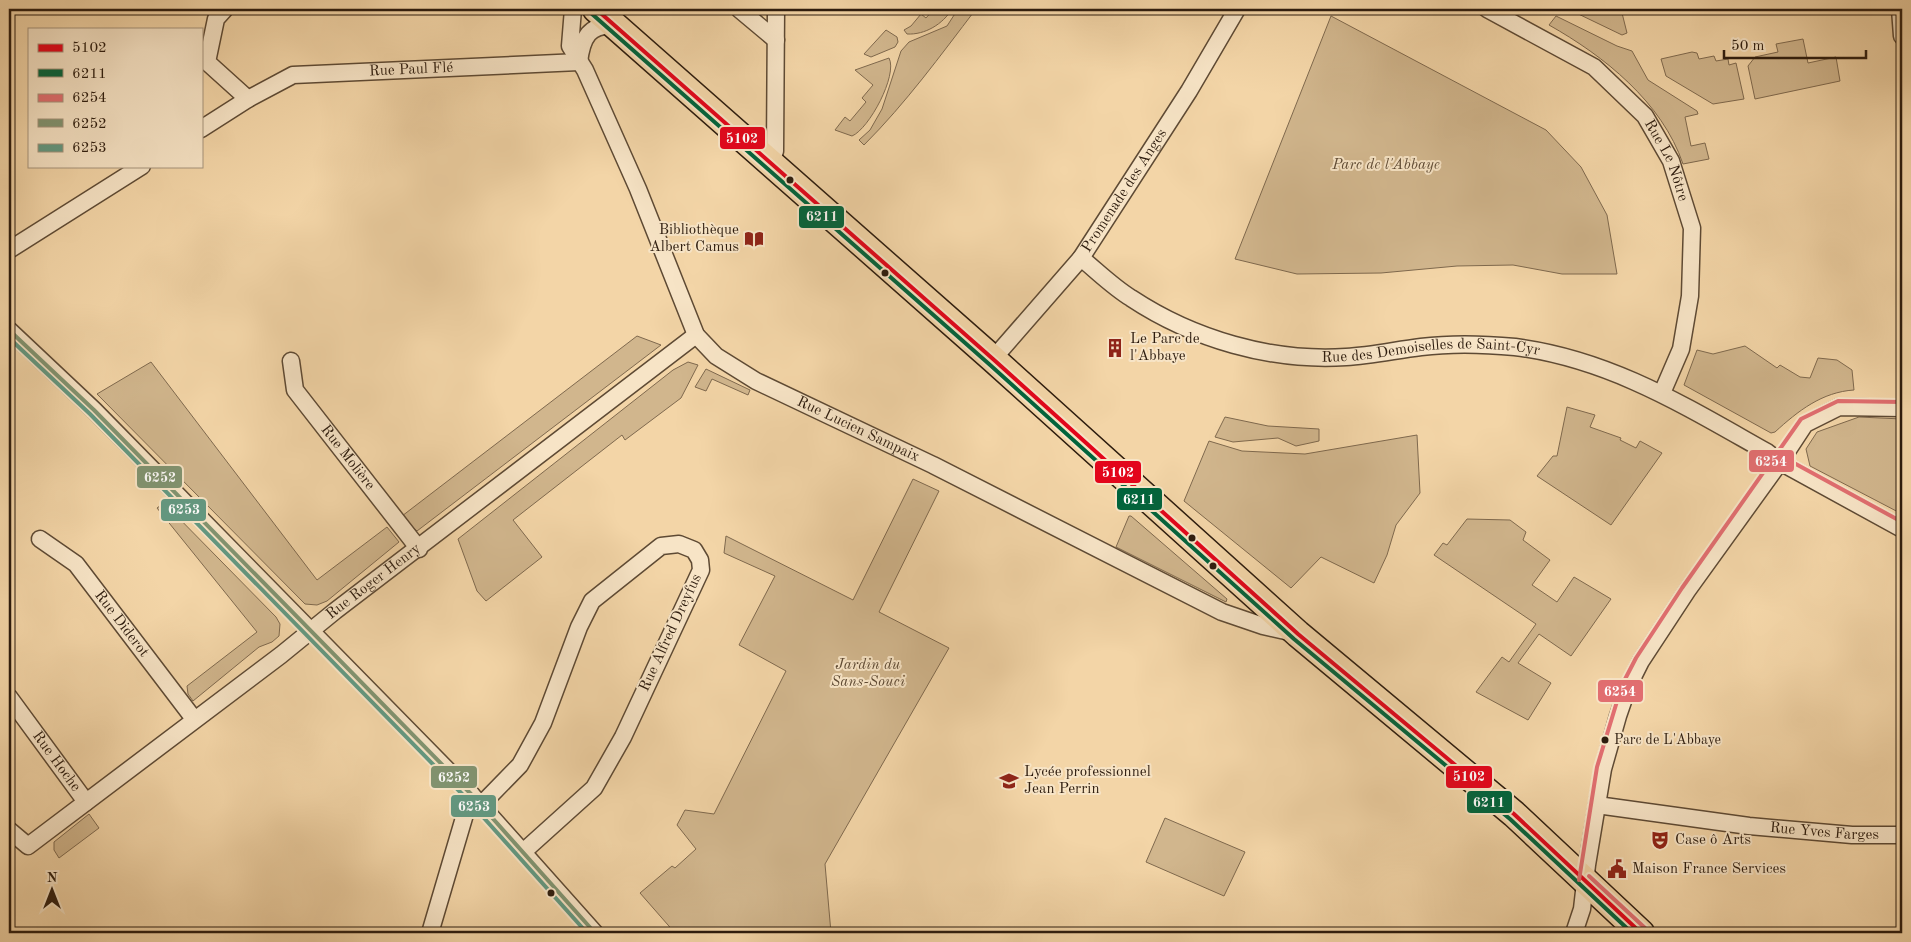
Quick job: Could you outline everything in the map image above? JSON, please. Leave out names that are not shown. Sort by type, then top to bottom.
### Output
[{"type":"main road","points":[[596,9],[993,359],[1298,634],[1514,814],[1641,933]]},
{"type":"street","points":[[225,9],[216,19],[207,62],[248,99]]},
{"type":"street","name":"Rue Lucien Sampaix","points":[[573,9],[570,46],[585,70],[638,189],[696,335],[716,356],[756,380],[933,465],[1009,506],[1222,612],[1262,626],[1298,634]]},
{"type":"street","points":[[739,9],[776,40]]},
{"type":"street","points":[[771,163],[775,151],[776,9]]},
{"type":"street","name":"Promenade des Anges","points":[[993,359],[1081,258],[1189,91],[1237,9]]},
{"type":"street","name":"Rue Le Nôtre","points":[[1487,9],[1594,67],[1645,116],[1671,161],[1692,228],[1690,296],[1681,349],[1662,392]]},
{"type":"street","points":[[1900,9],[1902,36]]},
{"type":"street","points":[[579,62],[581,45],[591,31],[602,24],[616,26]]},
{"type":"street","name":"Rue Paul Flé","points":[[202,128],[248,99],[293,75],[579,62]]},
{"type":"street","points":[[9,250],[139,168]]},
{"type":"street","name":"Rue des Demoiselles de Saint-Cyr","points":[[1081,258],[1130,297],[1164,317],[1199,333],[1234,345],[1311,357],[1344,358],[1422,347],[1479,344],[1517,348],[1600,366],[1662,392],[1767,452],[1780,462],[1902,529]]},
{"type":"street","points":[[9,330],[94,410],[476,799],[595,933]]},
{"type":"street","name":"Rue Roger Henry","points":[[9,830],[28,846],[281,655],[310,630],[419,549],[696,335]]},
{"type":"street","name":"Rue Molière","points":[[291,361],[295,390],[419,549]]},
{"type":"street","points":[[1574,933],[1582,909],[1603,769],[1628,687],[1641,661],[1687,591],[1780,462],[1805,424],[1839,407],[1902,408]]},
{"type":"street","name":"Rue Diderot","points":[[40,538],[76,564],[194,719]]},
{"type":"street","name":"Rue Alfred Dreyfus","points":[[476,799],[520,765],[543,723],[579,627],[592,601],[661,546],[679,544],[694,550],[700,560],[701,570],[622,737],[594,788],[523,852]]},
{"type":"street","name":"Rue Hoche","points":[[9,697],[86,802]]},
{"type":"street","points":[[430,933],[476,799]]},
{"type":"street","name":"Rue Yves Farges","points":[[1597,805],[1749,826],[1852,835],[1902,834]]},
{"type":"green space","points":[[934,9],[952,9],[933,28],[920,33],[907,34],[904,30],[911,26],[921,14],[926,18]]},
{"type":"green space","points":[[958,9],[976,9],[908,96],[864,145],[859,140],[870,130],[882,109],[901,51],[909,42],[947,26]]},
{"type":"green space","points":[[1568,9],[1621,9],[1627,33],[1622,35]]},
{"type":"green space","name":"Parc de l'Abbaye","points":[[1331,16],[1546,130],[1581,167],[1607,215],[1617,274],[1562,274],[1513,265],[1457,266],[1381,273],[1297,274],[1235,259]]},
{"type":"green space","points":[[1556,16],[1617,46],[1632,51],[1648,80],[1697,111],[1698,114],[1685,117],[1691,146],[1705,143],[1709,159],[1683,164],[1661,120],[1646,101],[1610,66],[1570,37],[1549,25]]},
{"type":"green space","points":[[886,30],[897,37],[898,42],[895,47],[871,57],[864,54]]},
{"type":"green space","points":[[1803,39],[1808,63],[1836,57],[1840,81],[1755,99],[1748,66],[1755,57],[1778,52],[1776,44]]},
{"type":"green space","points":[[1692,52],[1697,53],[1699,59],[1714,56],[1716,61],[1728,59],[1729,65],[1736,63],[1744,99],[1713,104],[1666,76],[1661,59]]},
{"type":"green space","points":[[889,58],[891,66],[886,88],[874,113],[859,131],[852,136],[835,130],[845,117],[850,121],[866,102],[862,98],[873,85],[855,70]]},
{"type":"green space","points":[[637,336],[661,345],[417,531],[402,516]]},
{"type":"green space","points":[[1745,346],[1777,368],[1780,365],[1800,377],[1810,378],[1818,358],[1837,360],[1852,370],[1854,390],[1831,394],[1811,404],[1775,432],[1771,433],[1684,385],[1697,350],[1713,354]]},
{"type":"green space","points":[[151,362],[317,580],[387,527],[399,542],[327,601],[317,605],[305,604],[97,394]]},
{"type":"green space","points":[[688,362],[698,365],[681,398],[625,440],[622,435],[513,520],[542,557],[486,601],[477,591],[458,539],[673,370]]},
{"type":"green space","points":[[706,369],[750,390],[748,395],[712,379],[706,391],[695,387]]},
{"type":"green space","points":[[1567,407],[1595,415],[1590,427],[1621,438],[1620,440],[1636,448],[1640,441],[1662,453],[1611,525],[1537,476],[1553,456],[1557,456]]},
{"type":"green space","points":[[1225,417],[1268,426],[1319,429],[1319,441],[1296,446],[1278,438],[1233,442],[1215,437]]},
{"type":"green space","points":[[1859,417],[1902,419],[1902,514],[1810,466],[1806,449],[1817,432]]},
{"type":"green space","points":[[1417,435],[1420,493],[1396,525],[1387,555],[1374,583],[1321,557],[1291,588],[1184,501],[1209,441],[1242,451],[1305,454]]},
{"type":"green space","name":"Jardin du Sans-Souci","points":[[913,479],[939,491],[879,612],[949,648],[825,864],[831,933],[675,933],[640,893],[672,866],[675,868],[696,849],[677,825],[685,810],[714,814],[786,671],[739,645],[775,576],[724,553],[726,536],[853,600]]},
{"type":"green space","points":[[164,503],[276,617],[280,624],[279,636],[272,642],[259,647],[193,701],[188,694],[187,686],[257,632],[157,508]]},
{"type":"green space","points":[[1129,516],[1227,599],[1226,602],[1116,547]]},
{"type":"green space","points":[[1467,519],[1510,520],[1526,532],[1523,540],[1550,560],[1532,585],[1557,602],[1574,577],[1611,599],[1571,656],[1539,634],[1518,663],[1551,683],[1528,720],[1476,692],[1502,657],[1509,662],[1536,624],[1434,555],[1443,543],[1447,545]]},
{"type":"green space","points":[[89,814],[99,828],[59,858],[54,850],[54,842]]},
{"type":"green space","points":[[1165,818],[1245,852],[1224,896],[1146,862]]},
{"type":"transit line","name":"5102","points":[[596,9],[993,359],[1298,634],[1514,814],[1641,933]]},
{"type":"transit line","name":"6211","points":[[592,14],[989,364],[1294,639],[1510,819],[1632,933]]},
{"type":"transit line","name":"6252","points":[[9,330],[94,410],[471,794],[595,933]]},
{"type":"transit line","name":"6253","points":[[9,338],[90,414],[466,798],[587,933]]},
{"type":"transit line","name":"6254","points":[[1579,880],[1597,767],[1622,685],[1636,658],[1682,588],[1801,419],[1838,401],[1902,402]]},
{"type":"transit line","name":"6254","points":[[1783,457],[1902,522]]},
{"type":"transit line","name":"6254","points":[[1589,876],[1645,928]]},
{"type":"place","name":"Bibliothèque Albert Camus","points":[[754,239]]},
{"type":"place","name":"Le Parc de l'Abbaye","points":[[1115,348]]},
{"type":"place","name":"Parc de L'Abbaye","points":[[1605,740]]},
{"type":"place","name":"Lycée professionnel Jean Perrin","points":[[1009,781]]},
{"type":"place","name":"Case ô Arts","points":[[1660,840]]},
{"type":"place","name":"Maison France Services","points":[[1617,869]]}]
